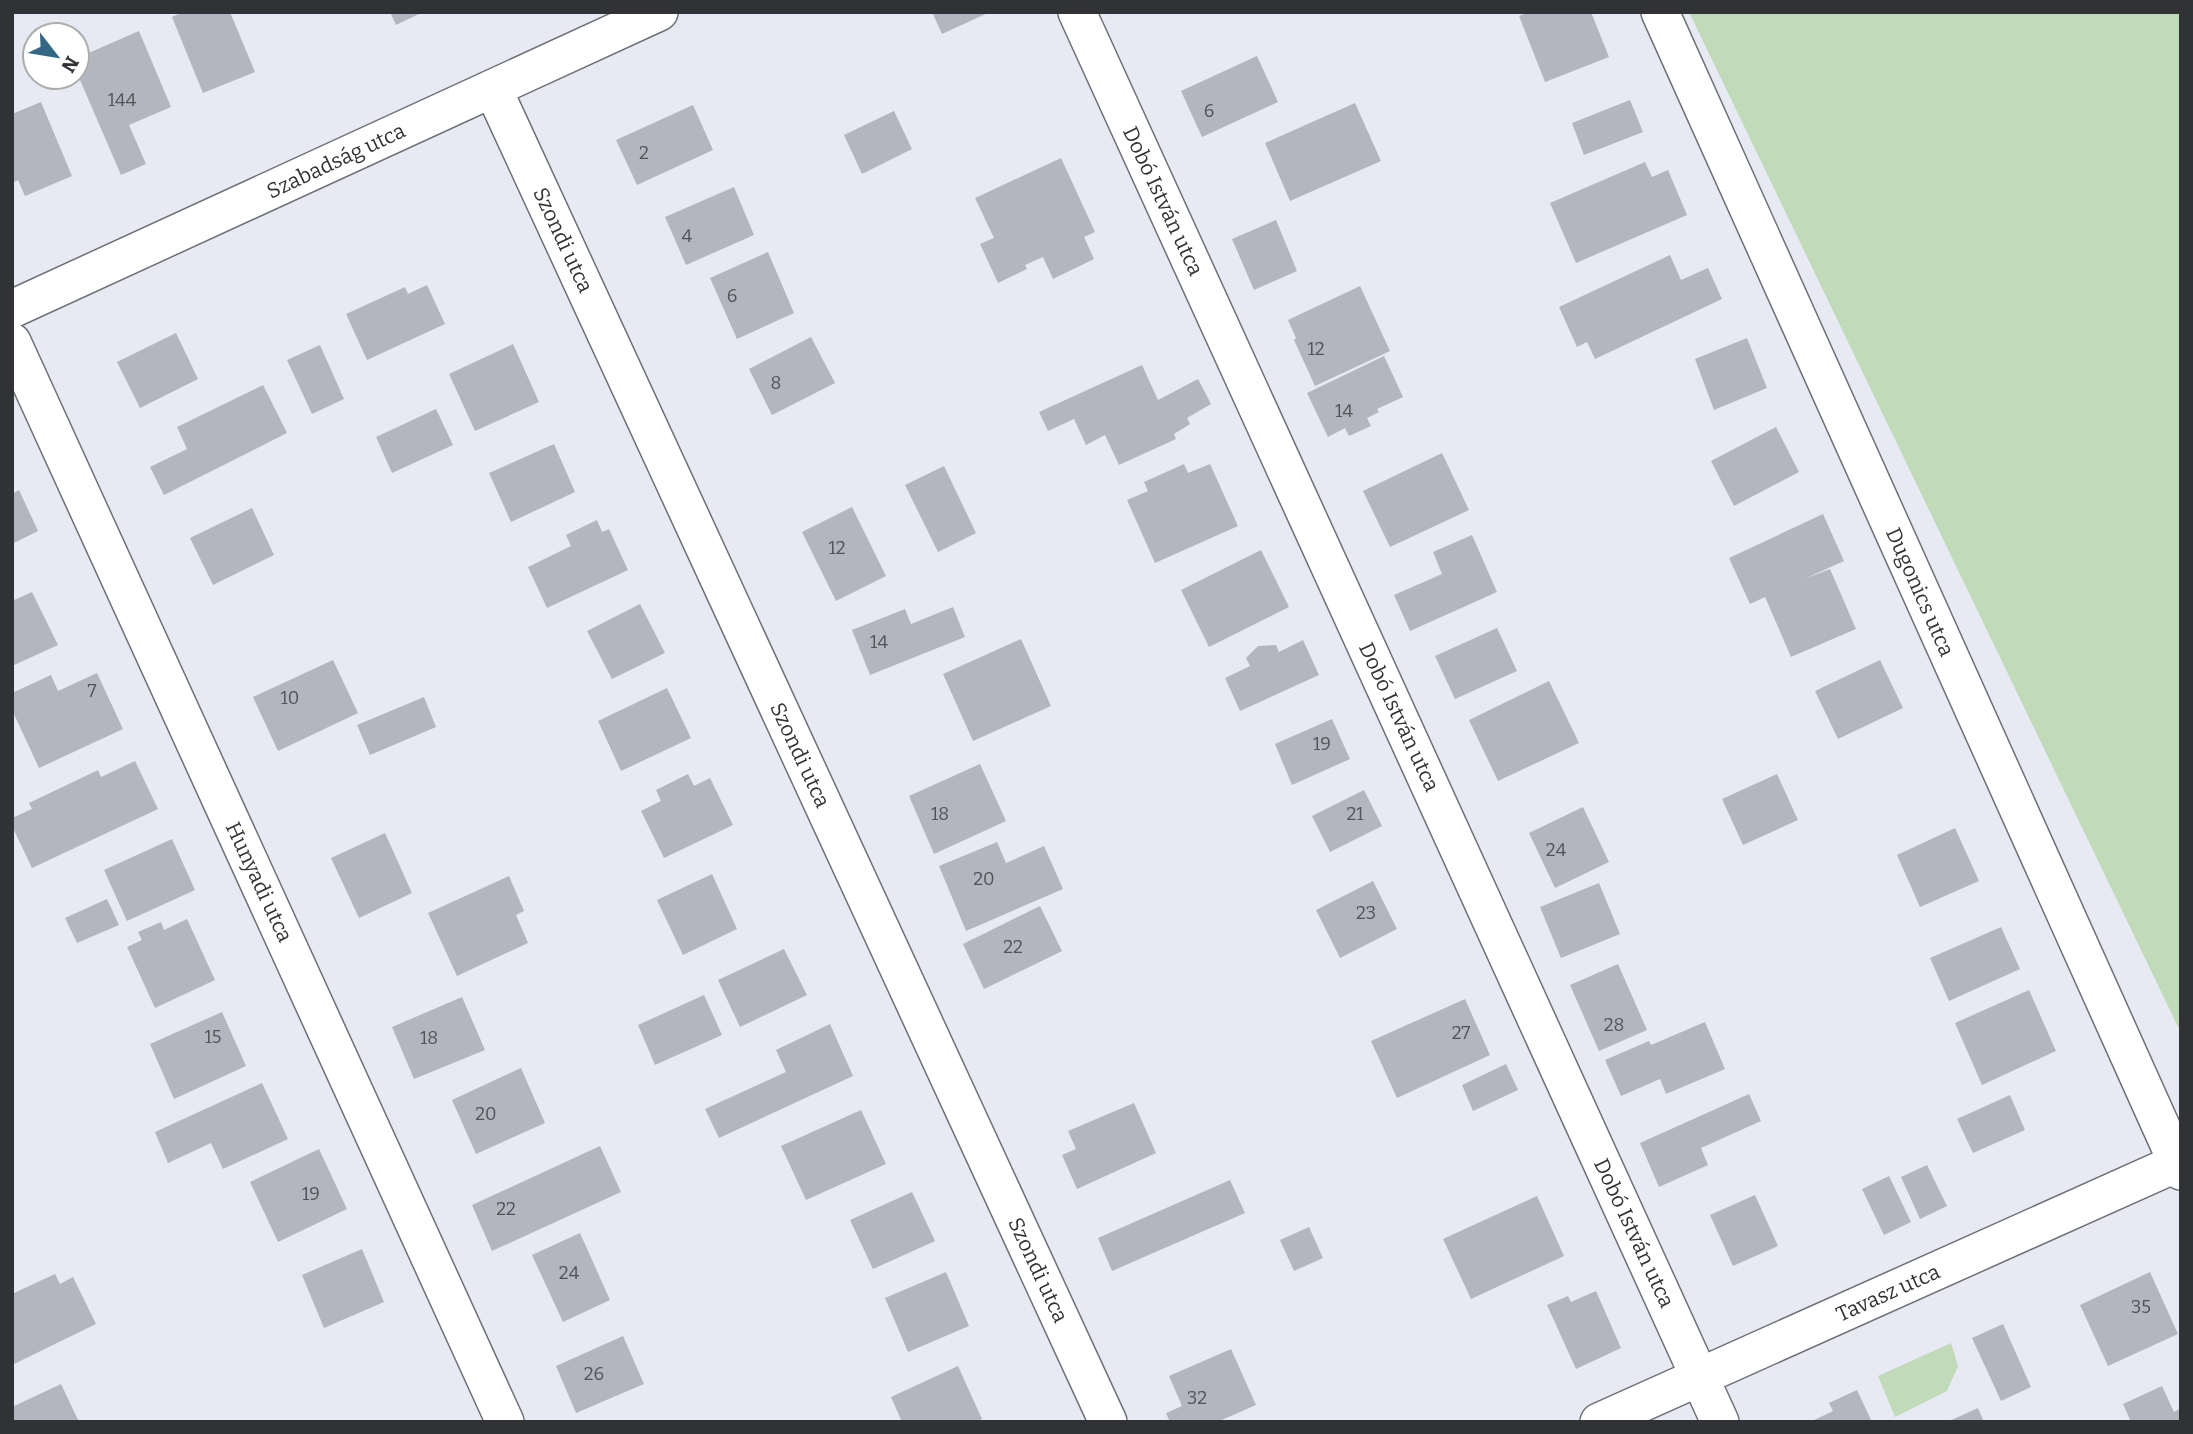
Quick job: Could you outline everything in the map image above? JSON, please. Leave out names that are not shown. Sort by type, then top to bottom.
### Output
[{"type":"street","name":"Szabadság utca","points":[[12,309],[659,12]]},
{"type":"street","name":"Dobó István utca","points":[[1077,12],[1720,1422]]},
{"type":"street","name":"Dugonics utca","points":[[1660,12],[2179,1167]]},
{"type":"street","name":"Szondi utca","points":[[493,89],[1108,1422]]},
{"type":"street","name":"Hunyadi utca","points":[[12,342],[505,1422]]},
{"type":"street","name":"Tavasz utca","points":[[1599,1422],[2179,1167]]},
{"type":"green space","points":[[1689,12],[2181,12],[2181,1033]]},
{"type":"green space","points":[[1951,1343],[1958,1366],[1947,1391],[1895,1417],[1878,1376]]},
{"type":"building","points":[[183,12],[230,12],[255,72],[203,93],[172,17]]},
{"type":"building","points":[[390,12],[423,12],[396,25]]},
{"type":"building","points":[[932,12],[990,12],[942,34]]},
{"type":"building","points":[[1529,12],[1591,12],[1609,57],[1545,82],[1519,16]]},
{"type":"building","points":[[139,31],[171,107],[129,125],[146,164],[121,175],[85,91],[91,91],[91,52]]},
{"type":"building","points":[[1257,56],[1278,102],[1202,137],[1181,91]]},
{"type":"building","points":[[1630,100],[1643,132],[1584,155],[1572,123]]},
{"type":"building","points":[[41,102],[72,176],[25,196],[18,180],[12,183],[12,114]]},
{"type":"building","points":[[1355,103],[1381,161],[1290,201],[1265,143]]},
{"type":"building","points":[[693,105],[713,150],[637,185],[616,140]]},
{"type":"building","points":[[894,111],[912,149],[862,174],[844,135]]},
{"type":"building","points":[[1061,158],[1095,232],[1084,237],[1094,259],[1053,279],[1043,257],[1025,265],[1027,269],[998,283],[980,244],[994,238],[975,198]]},
{"type":"building","points":[[1645,162],[1652,177],[1668,170],[1687,215],[1576,263],[1550,203]]},
{"type":"building","points":[[734,187],[754,235],[686,265],[665,217]]},
{"type":"building","points":[[1276,220],[1297,271],[1254,290],[1232,239]]},
{"type":"building","points":[[768,252],[794,313],[737,339],[710,278]]},
{"type":"building","points":[[1670,255],[1681,280],[1708,268],[1722,299],[1595,359],[1587,342],[1577,347],[1559,307]]},
{"type":"building","points":[[427,285],[445,324],[367,360],[346,314],[405,287],[408,294]]},
{"type":"building","points":[[1360,286],[1390,351],[1315,386],[1288,320]]},
{"type":"building","points":[[176,333],[198,379],[140,408],[117,362]]},
{"type":"building","points":[[811,337],[835,383],[772,415],[749,369]]},
{"type":"building","points":[[1747,338],[1767,388],[1714,410],[1695,359]]},
{"type":"building","points":[[513,344],[539,402],[475,431],[449,374]]},
{"type":"building","points":[[320,345],[344,399],[312,414],[287,360]]},
{"type":"building","points":[[1384,356],[1403,397],[1377,409],[1379,412],[1367,418],[1371,426],[1349,436],[1345,428],[1328,437],[1307,393]]},
{"type":"building","points":[[1142,365],[1158,400],[1198,379],[1211,404],[1187,418],[1190,424],[1174,434],[1176,439],[1119,465],[1105,435],[1086,445],[1074,419],[1048,431],[1039,412]]},
{"type":"building","points":[[263,385],[287,433],[164,495],[150,467],[187,449],[177,427]]},
{"type":"building","points":[[436,409],[453,445],[392,473],[376,437]]},
{"type":"building","points":[[1776,427],[1799,472],[1734,506],[1711,461]]},
{"type":"building","points":[[554,444],[575,492],[511,522],[489,473]]},
{"type":"building","points":[[1442,453],[1469,510],[1390,547],[1363,491]]},
{"type":"building","points":[[1184,464],[1188,473],[1210,464],[1238,526],[1155,563],[1127,500],[1148,491],[1144,482]]},
{"type":"building","points":[[944,466],[976,533],[938,552],[905,485]]},
{"type":"building","points":[[19,490],[38,531],[12,544],[12,494]]},
{"type":"building","points":[[852,507],[886,576],[836,601],[802,532]]},
{"type":"building","points":[[252,508],[274,555],[213,585],[190,538]]},
{"type":"building","points":[[1823,514],[1844,561],[1804,579],[1830,569],[1856,629],[1791,657],[1765,597],[1750,604],[1729,558]]},
{"type":"building","points":[[597,520],[602,532],[609,529],[628,570],[547,608],[528,567],[571,546],[566,535]]},
{"type":"building","points":[[1472,535],[1497,592],[1410,631],[1394,595],[1442,574],[1433,552]]},
{"type":"building","points":[[1261,550],[1289,607],[1209,647],[1181,590]]},
{"type":"building","points":[[32,592],[58,645],[12,666],[12,601]]},
{"type":"building","points":[[640,604],[665,653],[612,679],[587,631]]},
{"type":"building","points":[[953,607],[965,637],[870,675],[852,630],[905,609],[911,624]]},
{"type":"building","points":[[1497,628],[1517,671],[1455,699],[1435,656]]},
{"type":"building","points":[[1021,639],[1051,706],[973,741],[943,674]]},
{"type":"building","points":[[1303,640],[1319,675],[1240,711],[1225,678],[1250,666],[1246,658],[1258,646],[1276,645],[1279,652]]},
{"type":"building","points":[[333,660],[358,713],[278,751],[253,697]]},
{"type":"building","points":[[1880,660],[1903,708],[1838,739],[1815,691]]},
{"type":"building","points":[[97,673],[123,729],[39,768],[12,710],[12,693],[51,675],[58,691]]},
{"type":"building","points":[[1549,681],[1579,743],[1498,781],[1469,720]]},
{"type":"building","points":[[667,688],[691,738],[621,771],[598,721]]},
{"type":"building","points":[[424,697],[436,727],[370,755],[357,725]]},
{"type":"building","points":[[1332,719],[1350,759],[1292,785],[1275,744]]},
{"type":"building","points":[[135,761],[158,809],[32,868],[12,826],[12,818],[32,809],[29,803],[98,770],[101,777]]},
{"type":"building","points":[[980,764],[1006,821],[934,854],[909,796]]},
{"type":"building","points":[[688,774],[694,786],[710,778],[733,825],[664,858],[641,811],[661,801],[656,790]]},
{"type":"building","points":[[1777,774],[1798,820],[1743,845],[1722,799]]},
{"type":"building","points":[[1364,790],[1382,826],[1330,852],[1312,816]]},
{"type":"building","points":[[1583,807],[1609,862],[1555,888],[1529,833]]},
{"type":"building","points":[[1955,828],[1979,881],[1920,907],[1897,855]]},
{"type":"building","points":[[385,833],[412,893],[359,918],[331,858]]},
{"type":"building","points":[[172,839],[195,890],[127,921],[104,870]]},
{"type":"building","points":[[997,842],[1006,863],[1044,846],[1063,889],[966,931],[939,866]]},
{"type":"building","points":[[712,874],[737,929],[683,955],[657,900]]},
{"type":"building","points":[[509,876],[524,911],[516,915],[528,943],[457,976],[428,913]]},
{"type":"building","points":[[1373,881],[1397,929],[1340,958],[1316,910]]},
{"type":"building","points":[[1599,883],[1620,934],[1561,958],[1540,907]]},
{"type":"building","points":[[107,899],[119,925],[77,943],[65,918]]},
{"type":"building","points":[[1040,906],[1062,951],[984,989],[963,944]]},
{"type":"building","points":[[187,919],[215,980],[155,1008],[127,947],[142,940],[138,932],[161,922],[164,930]]},
{"type":"building","points":[[2001,927],[2020,969],[1949,1001],[1930,958]]},
{"type":"building","points":[[784,949],[807,995],[740,1027],[718,980]]},
{"type":"building","points":[[1618,964],[1647,1030],[1599,1051],[1570,985]]},
{"type":"building","points":[[2029,990],[2056,1051],[1982,1085],[1955,1023]]},
{"type":"building","points":[[704,995],[722,1035],[655,1065],[638,1025]]},
{"type":"building","points":[[462,997],[485,1050],[414,1079],[392,1027]]},
{"type":"building","points":[[1465,999],[1490,1055],[1397,1098],[1371,1041]]},
{"type":"building","points":[[222,1012],[246,1066],[174,1099],[150,1044]]},
{"type":"building","points":[[1705,1022],[1725,1069],[1666,1094],[1660,1079],[1621,1096],[1605,1060],[1649,1041],[1651,1045]]},
{"type":"building","points":[[830,1024],[853,1076],[719,1138],[705,1109],[786,1072],[776,1050]]},
{"type":"building","points":[[1506,1064],[1518,1090],[1473,1111],[1462,1085]]},
{"type":"building","points":[[521,1068],[545,1123],[476,1154],[452,1100]]},
{"type":"building","points":[[262,1083],[288,1139],[223,1169],[211,1143],[168,1163],[155,1132]]},
{"type":"building","points":[[1749,1094],[1761,1121],[1701,1148],[1708,1165],[1659,1187],[1640,1143]]},
{"type":"building","points":[[2010,1095],[2025,1130],[1973,1153],[1957,1119]]},
{"type":"building","points":[[1134,1103],[1156,1153],[1077,1189],[1062,1155],[1076,1149],[1068,1131]]},
{"type":"building","points":[[861,1110],[886,1164],[806,1200],[781,1146]]},
{"type":"building","points":[[600,1146],[621,1192],[492,1251],[472,1205]]},
{"type":"building","points":[[319,1149],[347,1209],[278,1242],[250,1182]]},
{"type":"building","points":[[1927,1165],[1947,1206],[1920,1219],[1901,1177]]},
{"type":"building","points":[[1889,1176],[1911,1222],[1884,1235],[1862,1189]]},
{"type":"building","points":[[1230,1180],[1245,1213],[1112,1271],[1098,1238]]},
{"type":"building","points":[[912,1192],[935,1241],[873,1269],[850,1220]]},
{"type":"building","points":[[1755,1195],[1778,1246],[1733,1266],[1710,1215]]},
{"type":"building","points":[[1537,1196],[1564,1256],[1471,1299],[1443,1239]]},
{"type":"building","points":[[1309,1227],[1323,1258],[1294,1271],[1280,1240]]},
{"type":"building","points":[[580,1233],[610,1300],[563,1322],[532,1255]]},
{"type":"building","points":[[362,1249],[384,1302],[324,1328],[302,1275]]},
{"type":"building","points":[[946,1272],[969,1326],[908,1352],[885,1298]]},
{"type":"building","points":[[2150,1272],[2178,1334],[2108,1366],[2080,1305]]},
{"type":"building","points":[[55,1274],[60,1284],[73,1277],[96,1324],[12,1365],[12,1294]]},
{"type":"building","points":[[1596,1291],[1621,1348],[1576,1369],[1547,1305],[1568,1296],[1571,1302]]},
{"type":"building","points":[[2003,1324],[2031,1387],[2001,1401],[1972,1338]]},
{"type":"building","points":[[623,1336],[644,1384],[576,1413],[556,1366]]},
{"type":"building","points":[[1231,1349],[1256,1405],[1217,1422],[1170,1422],[1166,1413],[1182,1406],[1169,1376]]},
{"type":"building","points":[[958,1366],[982,1419],[976,1422],[902,1422],[891,1397]]},
{"type":"building","points":[[61,1384],[79,1422],[12,1422],[12,1407]]},
{"type":"building","points":[[2162,1386],[2174,1412],[2181,1408],[2181,1422],[2131,1422],[2123,1404]]},
{"type":"building","points":[[1857,1390],[1872,1422],[1810,1422],[1833,1411],[1829,1403]]},
{"type":"building","points":[[1978,1408],[1984,1422],[1947,1422]]}]
